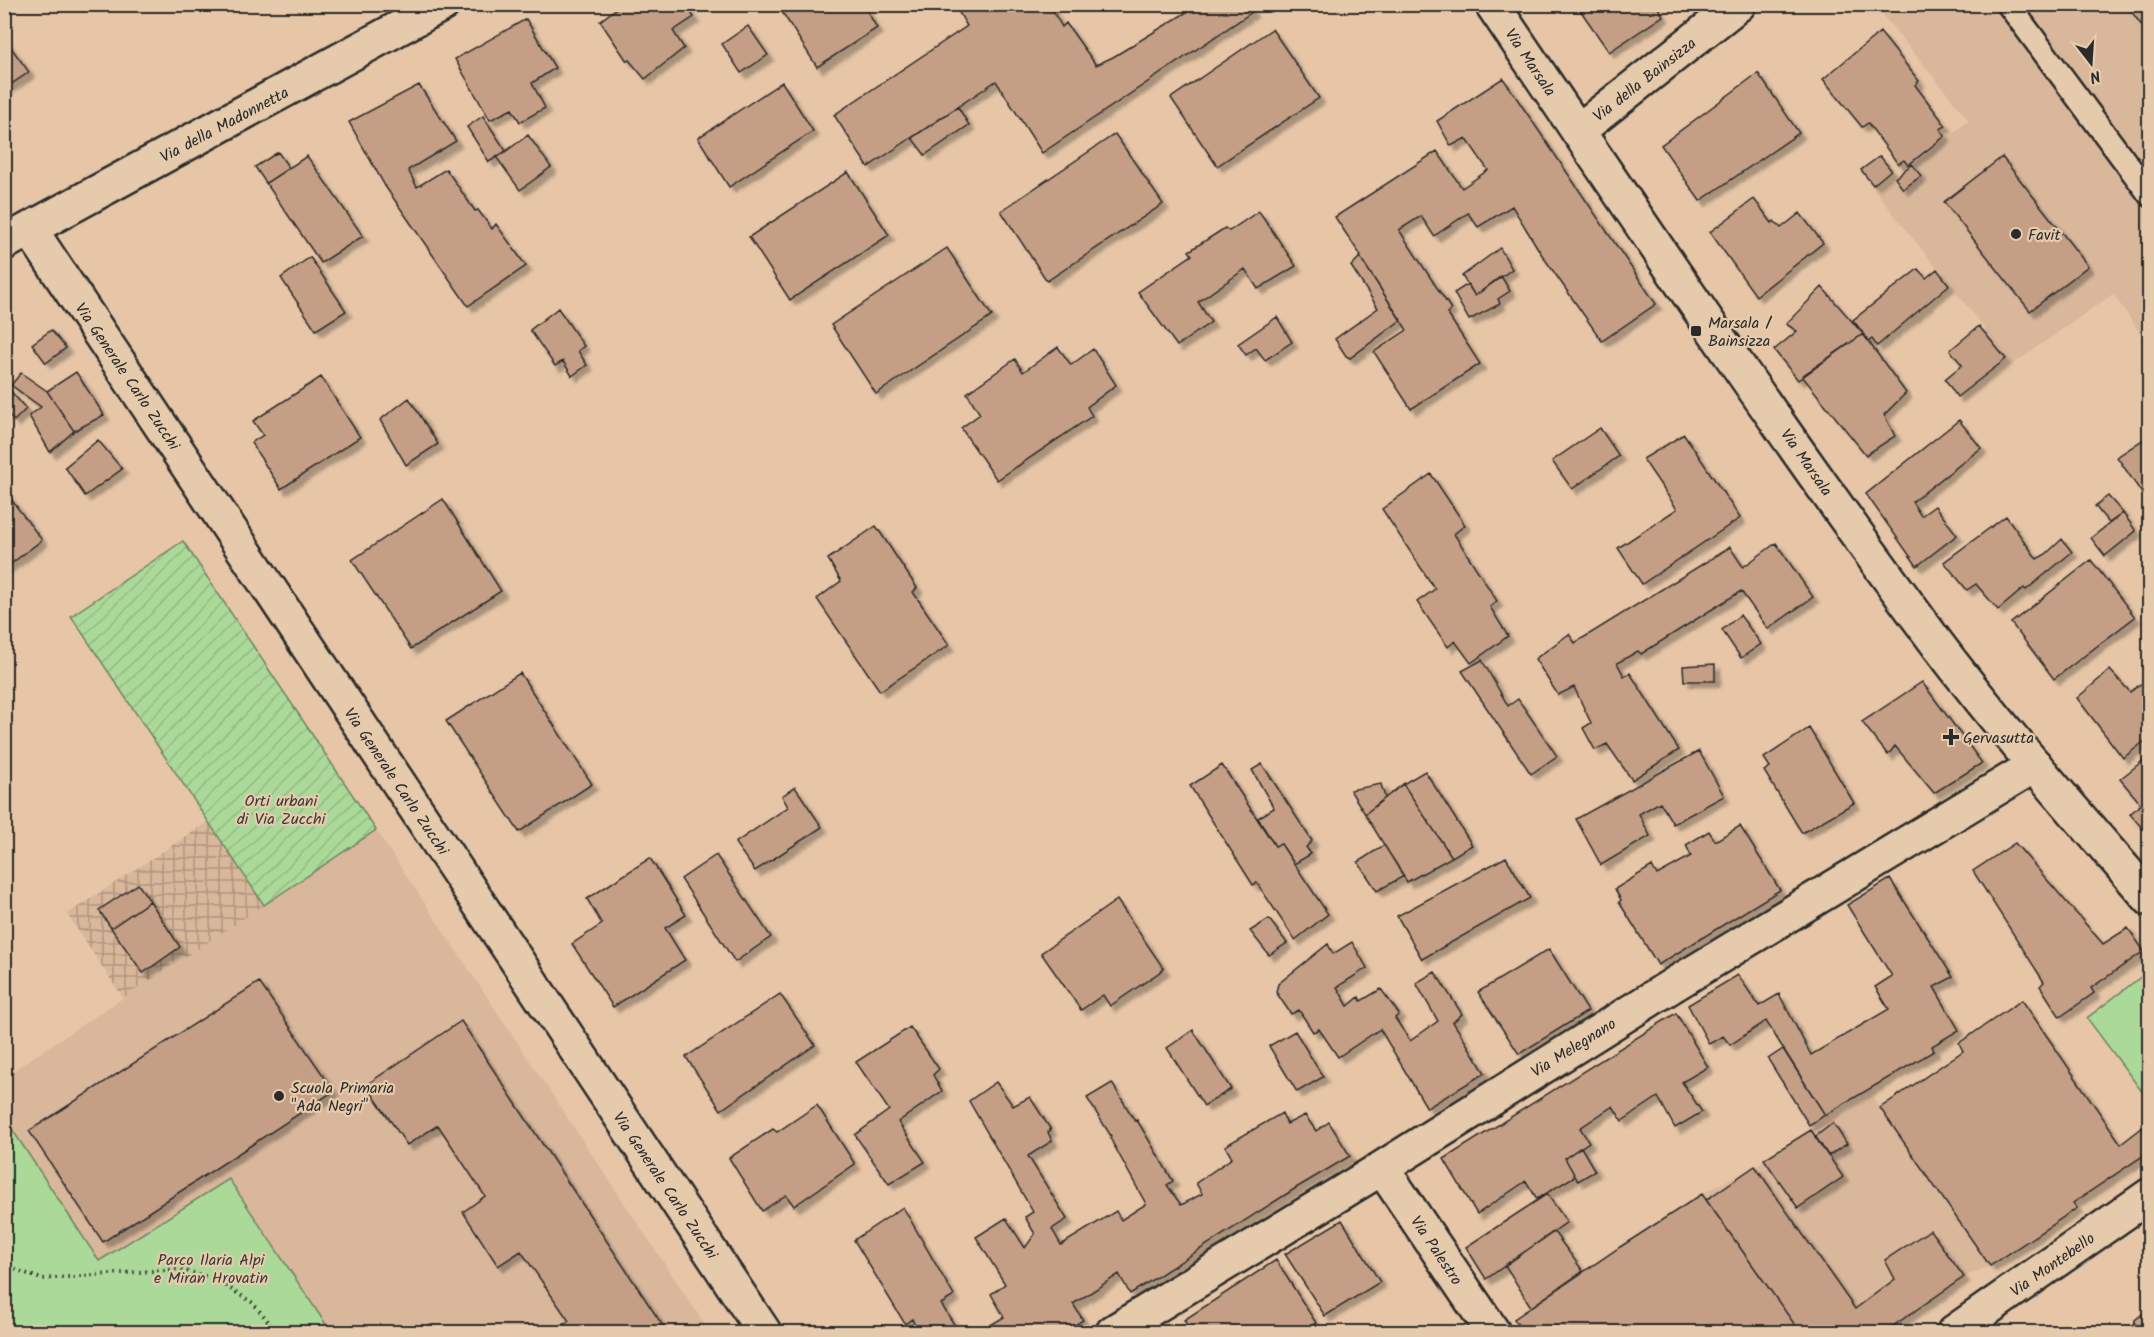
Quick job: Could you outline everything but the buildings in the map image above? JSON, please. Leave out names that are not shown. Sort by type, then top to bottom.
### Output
[{"type":"street","name":"Via della Madonnetta","points":[[17,236],[443,4]]},
{"type":"street","name":"Via Marsala","points":[[1492,4],[1700,311],[1933,639],[2035,765],[2150,899]]},
{"type":"street","name":"Via della Bainsizza","points":[[1578,131],[1739,4]]},
{"type":"street","name":"Via Generale Carlo Zucchi","points":[[17,236],[764,1332]]},
{"type":"street","name":"Via Melegnano","points":[[1113,1332],[1382,1168],[1673,984],[2035,765]]},
{"type":"street","name":"Via Palestro","points":[[1382,1168],[1493,1332]]},
{"type":"street","name":"Via Montebello","points":[[1954,1332],[2150,1195]]},
{"type":"lane","points":[[2008,4],[2150,195]]},
{"type":"path","points":[[4,1265],[41,1279],[179,1269],[215,1279],[253,1303],[277,1332]]},
{"type":"shaded area","points":[[1874,5],[2149,5],[2149,346],[2113,294],[2013,364],[1877,193],[1969,120]]},
{"type":"shaded area","points":[[208,822],[264,905],[123,998],[67,914]]},
{"type":"shaded area","name":"Scuola Primaria \"Ada Negri\"","points":[[376,830],[710,1332],[331,1332],[229,1180],[99,1261],[5,1117],[5,1076]]},
{"type":"shaded area","points":[[1873,1098],[1990,1266],[1964,1277],[1884,1332],[1800,1332],[1702,1194],[1755,1166],[1811,1130]]},
{"type":"green space","name":"Orti urbani di Via Zucchi","points":[[183,541],[376,830],[264,905],[71,616]]},
{"type":"green space","points":[[2146,973],[2150,977],[2149,1101],[2087,1018]]},
{"type":"green space","name":"Parco Ilaria Alpi e Miran Hrovatin","points":[[4,1117],[99,1261],[229,1179],[331,1332],[5,1332]]},
{"type":"place","name":"Favit","points":[[2016,234]]},
{"type":"place","name":"Marsala / Bainsizza","points":[[1696,331]]},
{"type":"place","name":"Gervasutta","points":[[1951,737]]},
{"type":"place","name":"Scuola Primaria \"Ada Negri\"","points":[[279,1096]]}]
